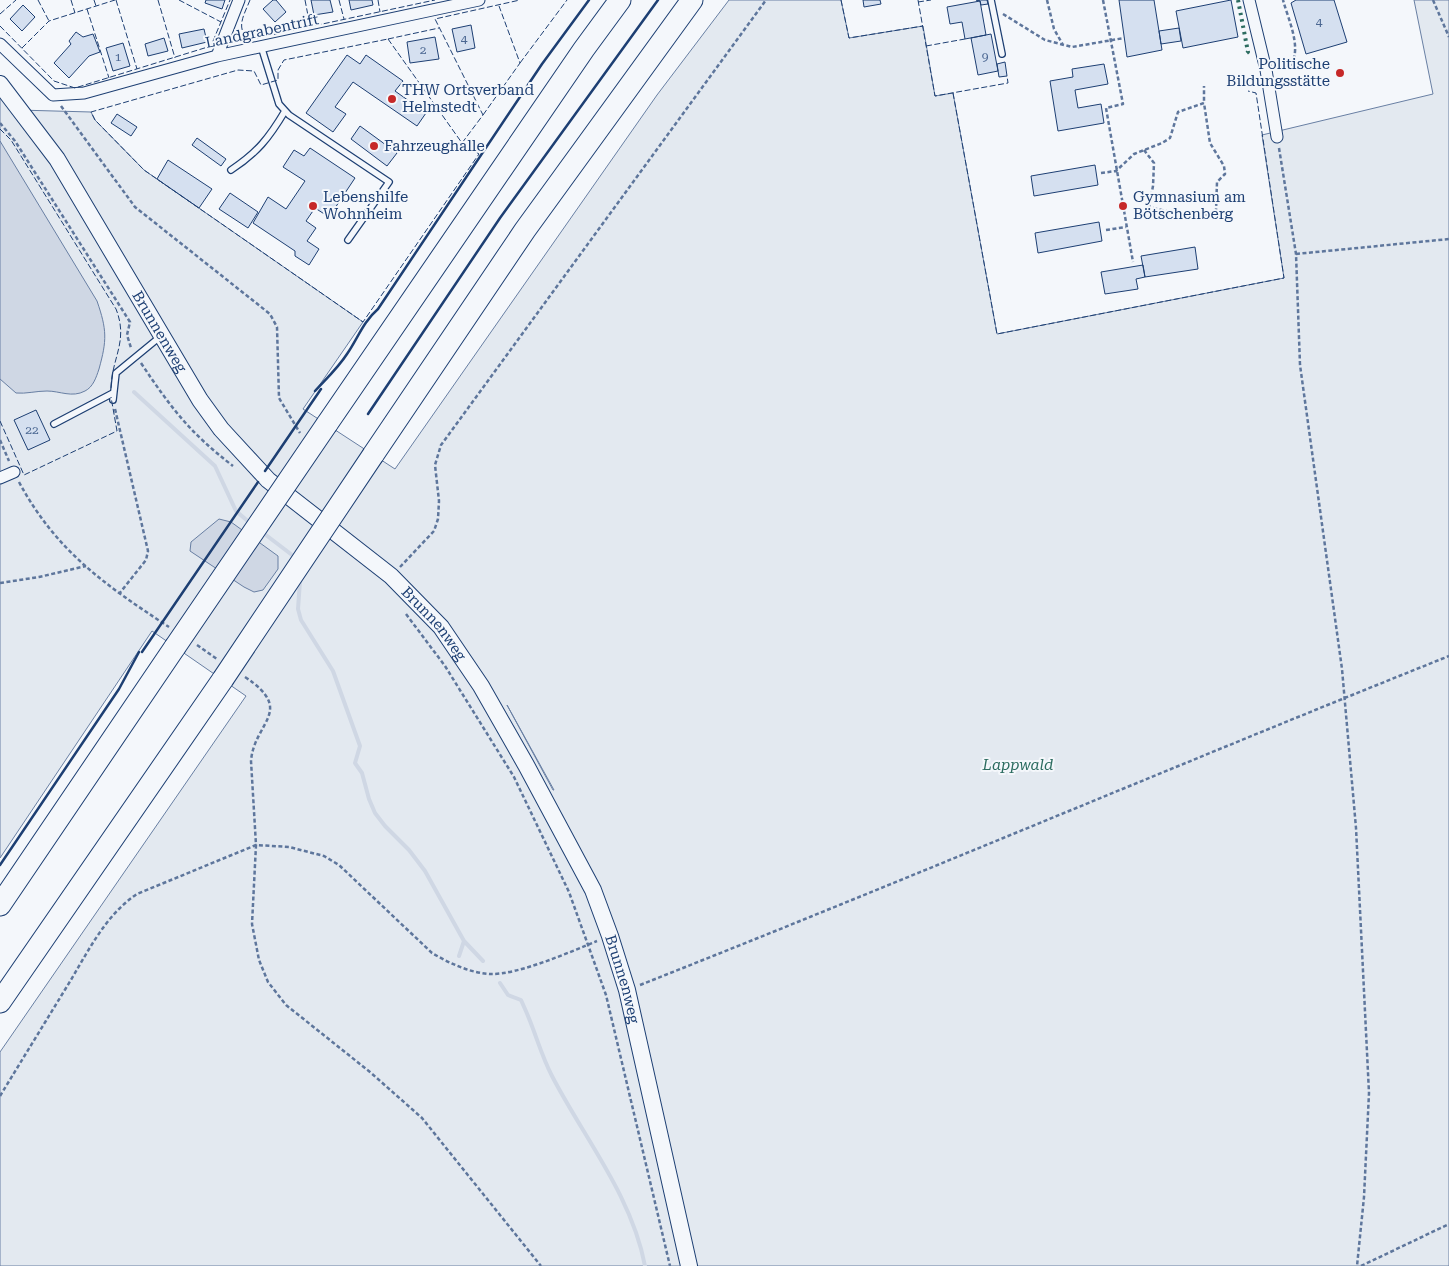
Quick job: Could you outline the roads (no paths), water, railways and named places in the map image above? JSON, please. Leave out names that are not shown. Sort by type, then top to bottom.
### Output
[{"type":"highway","points":[[0,905],[578,57],[620,0]]},
{"type":"highway","points":[[0,1002],[223,679],[525,230],[692,0]]},
{"type":"main road","name":"Brunnenweg","points":[[0,84],[57,159],[221,430],[268,480],[391,576],[441,627],[481,686],[572,848],[593,890],[610,936],[627,990],[690,1266]]},
{"type":"street","points":[[217,56],[239,0]]},
{"type":"street","name":"Landgrabentrift","points":[[0,44],[53,95],[84,93],[217,56],[479,0]]},
{"type":"street","points":[[1249,0],[1266,70],[1277,137]]},
{"type":"street","points":[[0,478],[14,472]]},
{"type":"lane","points":[[991,0],[1002,54]]},
{"type":"lane","points":[[261,46],[279,104],[285,111],[389,182],[348,240]]},
{"type":"lane","points":[[231,170],[251,157],[270,136],[285,111]]},
{"type":"lane","points":[[113,400],[116,373],[135,355],[162,335]]},
{"type":"lane","points":[[54,424],[113,393]]},
{"type":"waterway","points":[[134,392],[215,466],[236,511],[250,523]]},
{"type":"waterway","points":[[262,532],[296,558]]},
{"type":"waterway","points":[[300,581],[298,609],[301,620],[333,671],[360,746],[355,763],[362,773],[375,813],[409,850],[425,871],[464,941],[483,961]]},
{"type":"waterway","points":[[459,956],[464,941]]},
{"type":"waterway","points":[[500,983],[508,995],[521,1000],[552,1076],[618,1191],[639,1240],[645,1266]]},
{"type":"place","name":"Politische Bildungsstätte","points":[[1340,73]]},
{"type":"place","name":"THW Ortsverband Helmstedt","points":[[392,99]]},
{"type":"place","name":"Fahrzeughalle","points":[[374,146]]},
{"type":"place","name":"Lebenshilfe Wohnheim","points":[[313,206]]},
{"type":"place","name":"Gymnasium am Bötschenberg","points":[[1123,206]]},
{"type":"park label","name":"Lappwald","points":[[1018,765]]}]
